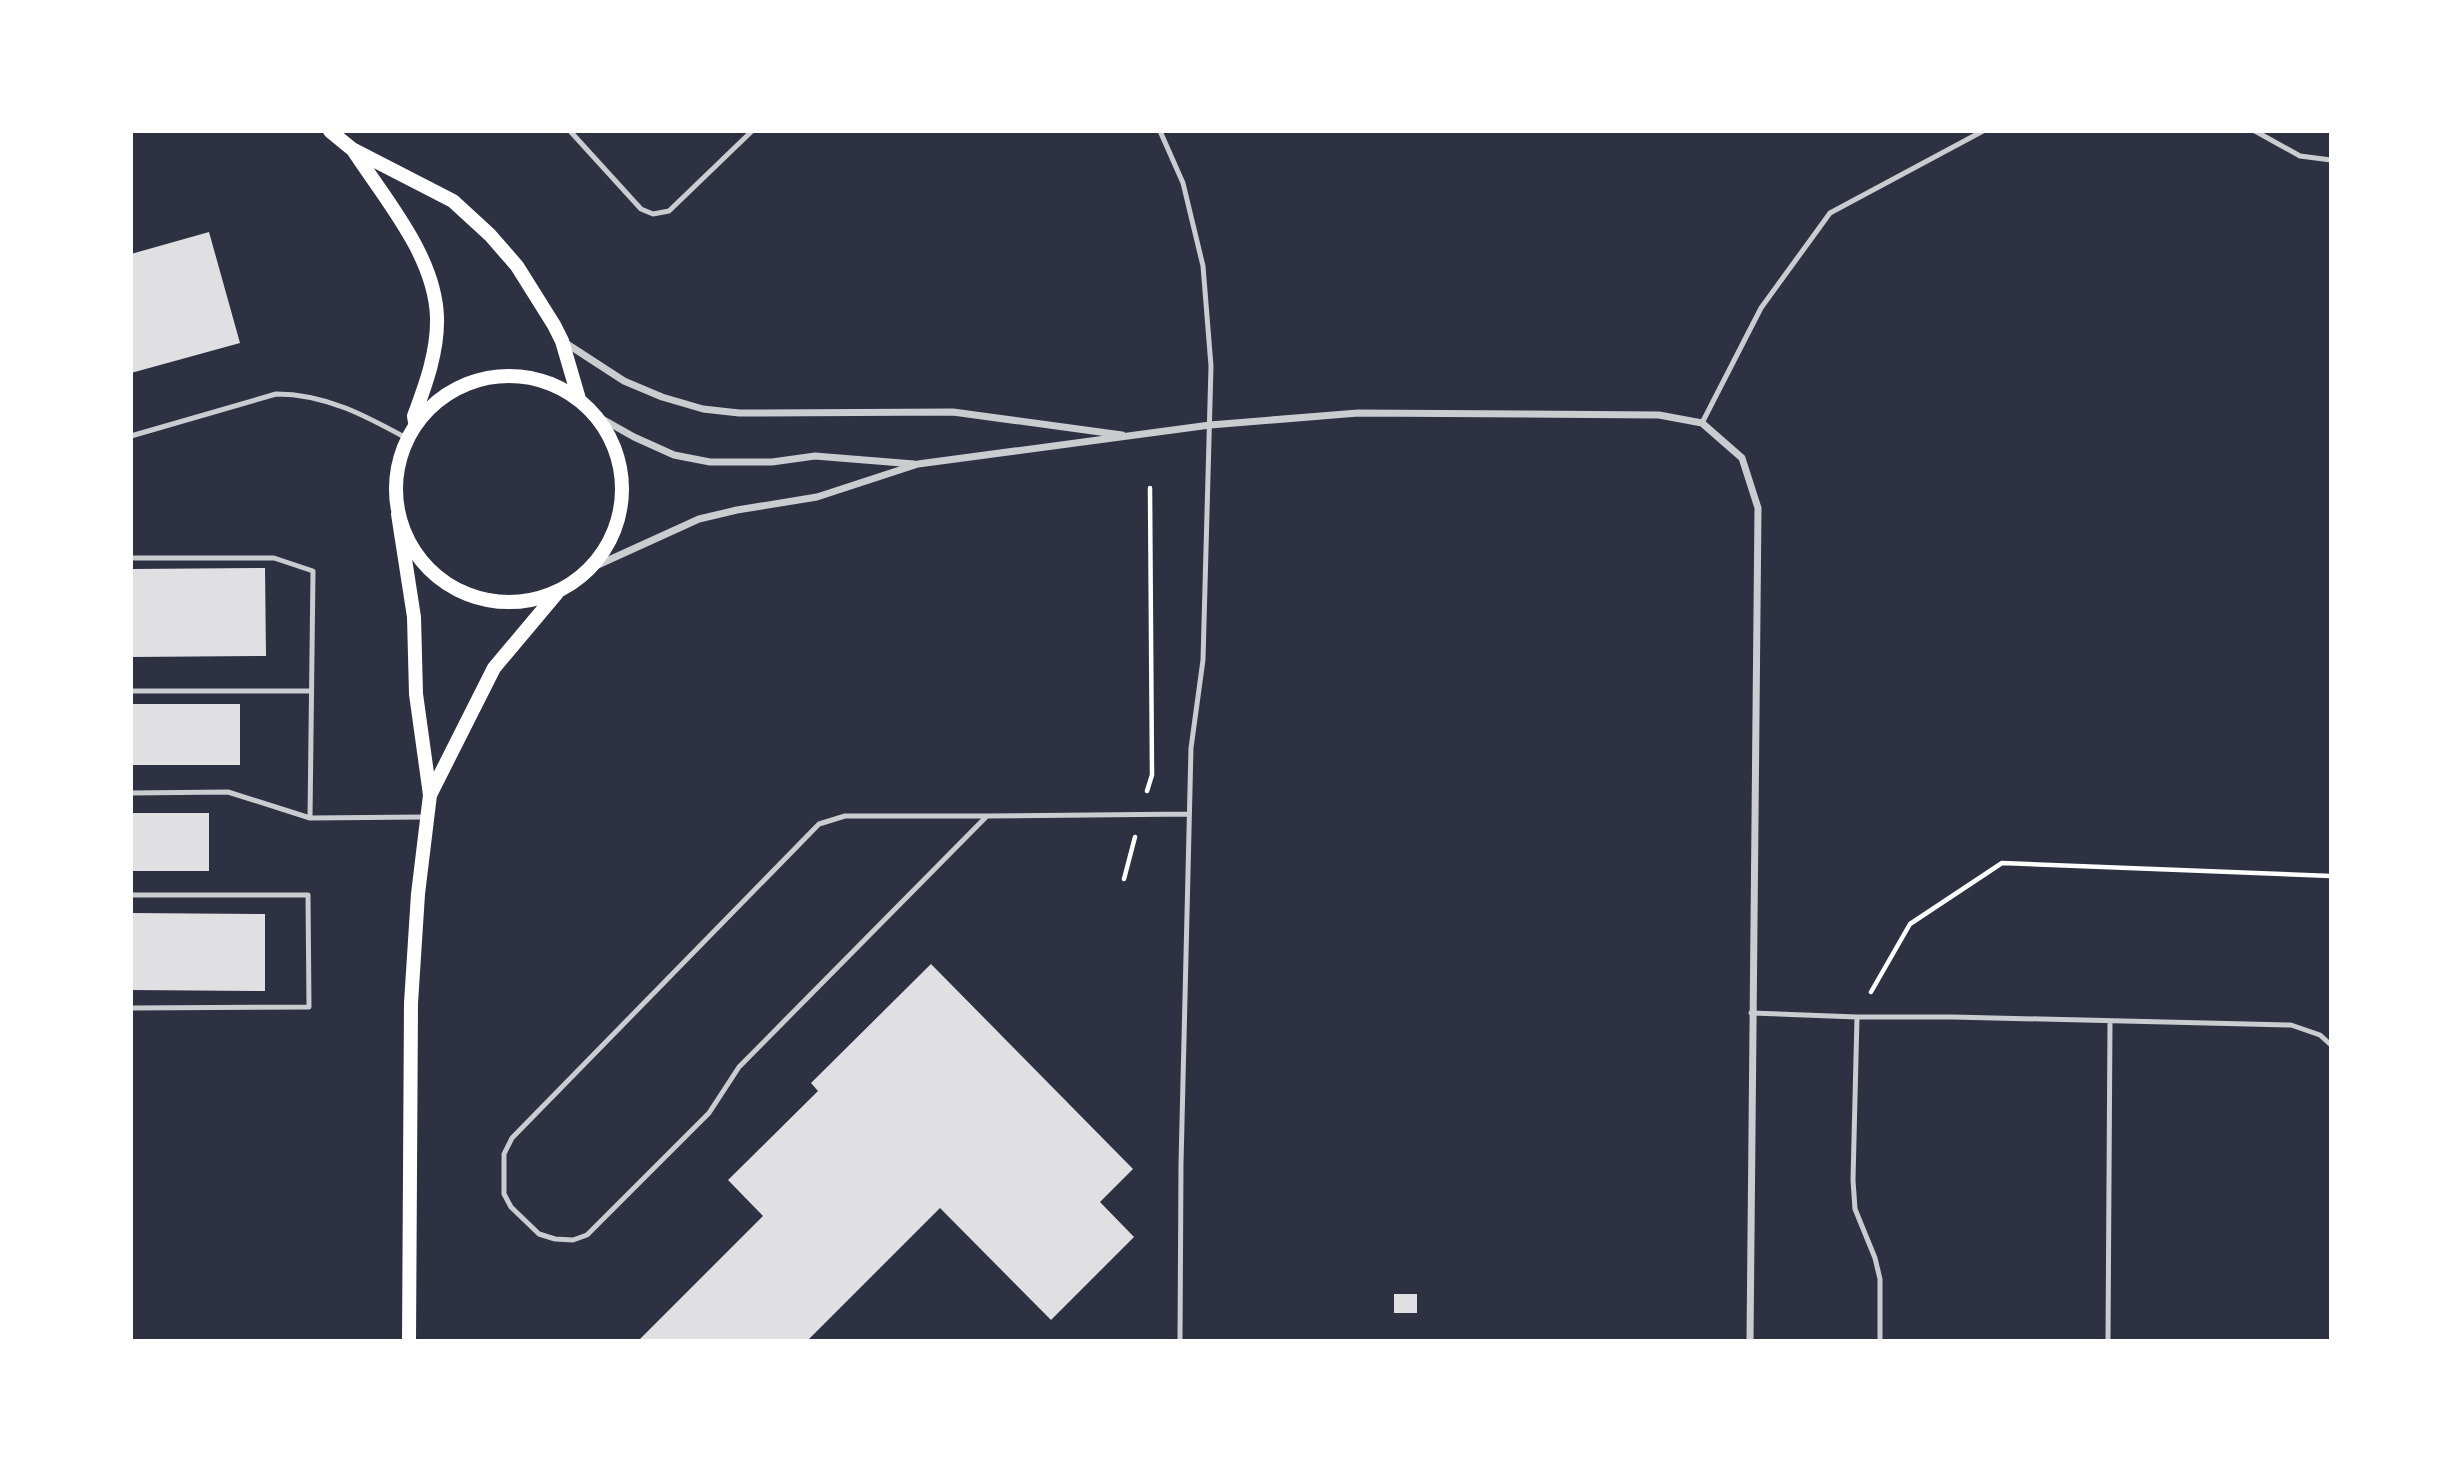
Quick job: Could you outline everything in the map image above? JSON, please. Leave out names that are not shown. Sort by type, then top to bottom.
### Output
[{"type":"main road","points":[[330,131],[352,149],[453,201],[489,235],[516,265],[562,341],[579,399]]},
{"type":"main road","points":[[352,149],[413,242],[433,288],[436,336],[414,416],[415,425]]},
{"type":"main road","points":[[409,1341],[411,1003],[418,894],[430,795],[416,694],[417,660],[413,609],[398,514],[396,479],[400,457],[415,425],[430,407],[448,393],[460,387],[494,379],[539,381],[560,388],[579,399],[596,415],[615,449],[622,487],[620,513],[612,537],[589,569],[558,591],[494,668],[430,795]]},
{"type":"main road","points":[[398,514],[408,538],[424,560],[442,577],[465,591],[488,599],[512,601],[537,598],[558,591]]},
{"type":"street","points":[[562,341],[624,381],[662,397],[703,409],[739,413],[953,412],[1133,437]]},
{"type":"street","points":[[589,569],[699,519],[817,497],[918,464],[1210,425],[1358,413],[1659,415],[1702,423],[1742,458],[1758,508],[1751,1013],[1750,1341]]},
{"type":"street","points":[[596,415],[634,437],[674,454],[710,463],[772,463],[816,457],[918,464]]},
{"type":"lane","points":[[570,131],[641,209],[653,214],[669,211],[752,131]]},
{"type":"lane","points":[[1160,131],[1183,183],[1203,266],[1211,366],[1203,660],[1191,748],[1181,1151],[1180,1341]]},
{"type":"lane","points":[[1702,423],[1761,308],[1830,213],[1983,131]]},
{"type":"lane","points":[[2255,131],[2300,156],[2331,160]]},
{"type":"lane","points":[[131,436],[276,394],[288,394],[355,410],[408,439]]},
{"type":"lane","points":[[131,558],[274,558],[313,571],[310,817]]},
{"type":"lane","points":[[131,691],[311,691]]},
{"type":"lane","points":[[131,793],[228,792],[310,817],[427,817]]},
{"type":"lane","points":[[987,816],[738,1067],[709,1113],[587,1235],[573,1240],[555,1239],[540,1234],[511,1207],[504,1194],[504,1154],[512,1138],[819,824],[845,816],[1189,814]]},
{"type":"lane","points":[[131,895],[308,895],[309,1007],[131,1008]]},
{"type":"lane","points":[[1751,1013],[2291,1025],[2320,1035],[2331,1045]]},
{"type":"lane","points":[[1857,1017],[1853,1180],[1855,1209],[1875,1258],[1880,1279],[1880,1341]]},
{"type":"lane","points":[[2108,1341],[2110,1021]]},
{"type":"path","points":[[1124,879],[1152,775],[1150,488]]},
{"type":"path","points":[[1857,1017],[1910,924],[2002,863],[2331,876]]},
{"type":"building","points":[[209,232],[240,343],[131,373],[131,254]]},
{"type":"building","points":[[265,568],[266,656],[131,657],[131,569]]},
{"type":"building","points":[[131,704],[240,704],[240,765],[131,765]]},
{"type":"building","points":[[131,813],[209,813],[209,871],[131,871]]},
{"type":"building","points":[[131,913],[265,914],[265,991],[131,990]]},
{"type":"building","points":[[931,964],[1133,1169],[1100,1202],[1134,1237],[1051,1320],[940,1208],[807,1341],[638,1341],[763,1216],[728,1180],[818,1091],[811,1083]]},
{"type":"building","points":[[1394,1294],[1417,1294],[1417,1313],[1394,1313]]}]
